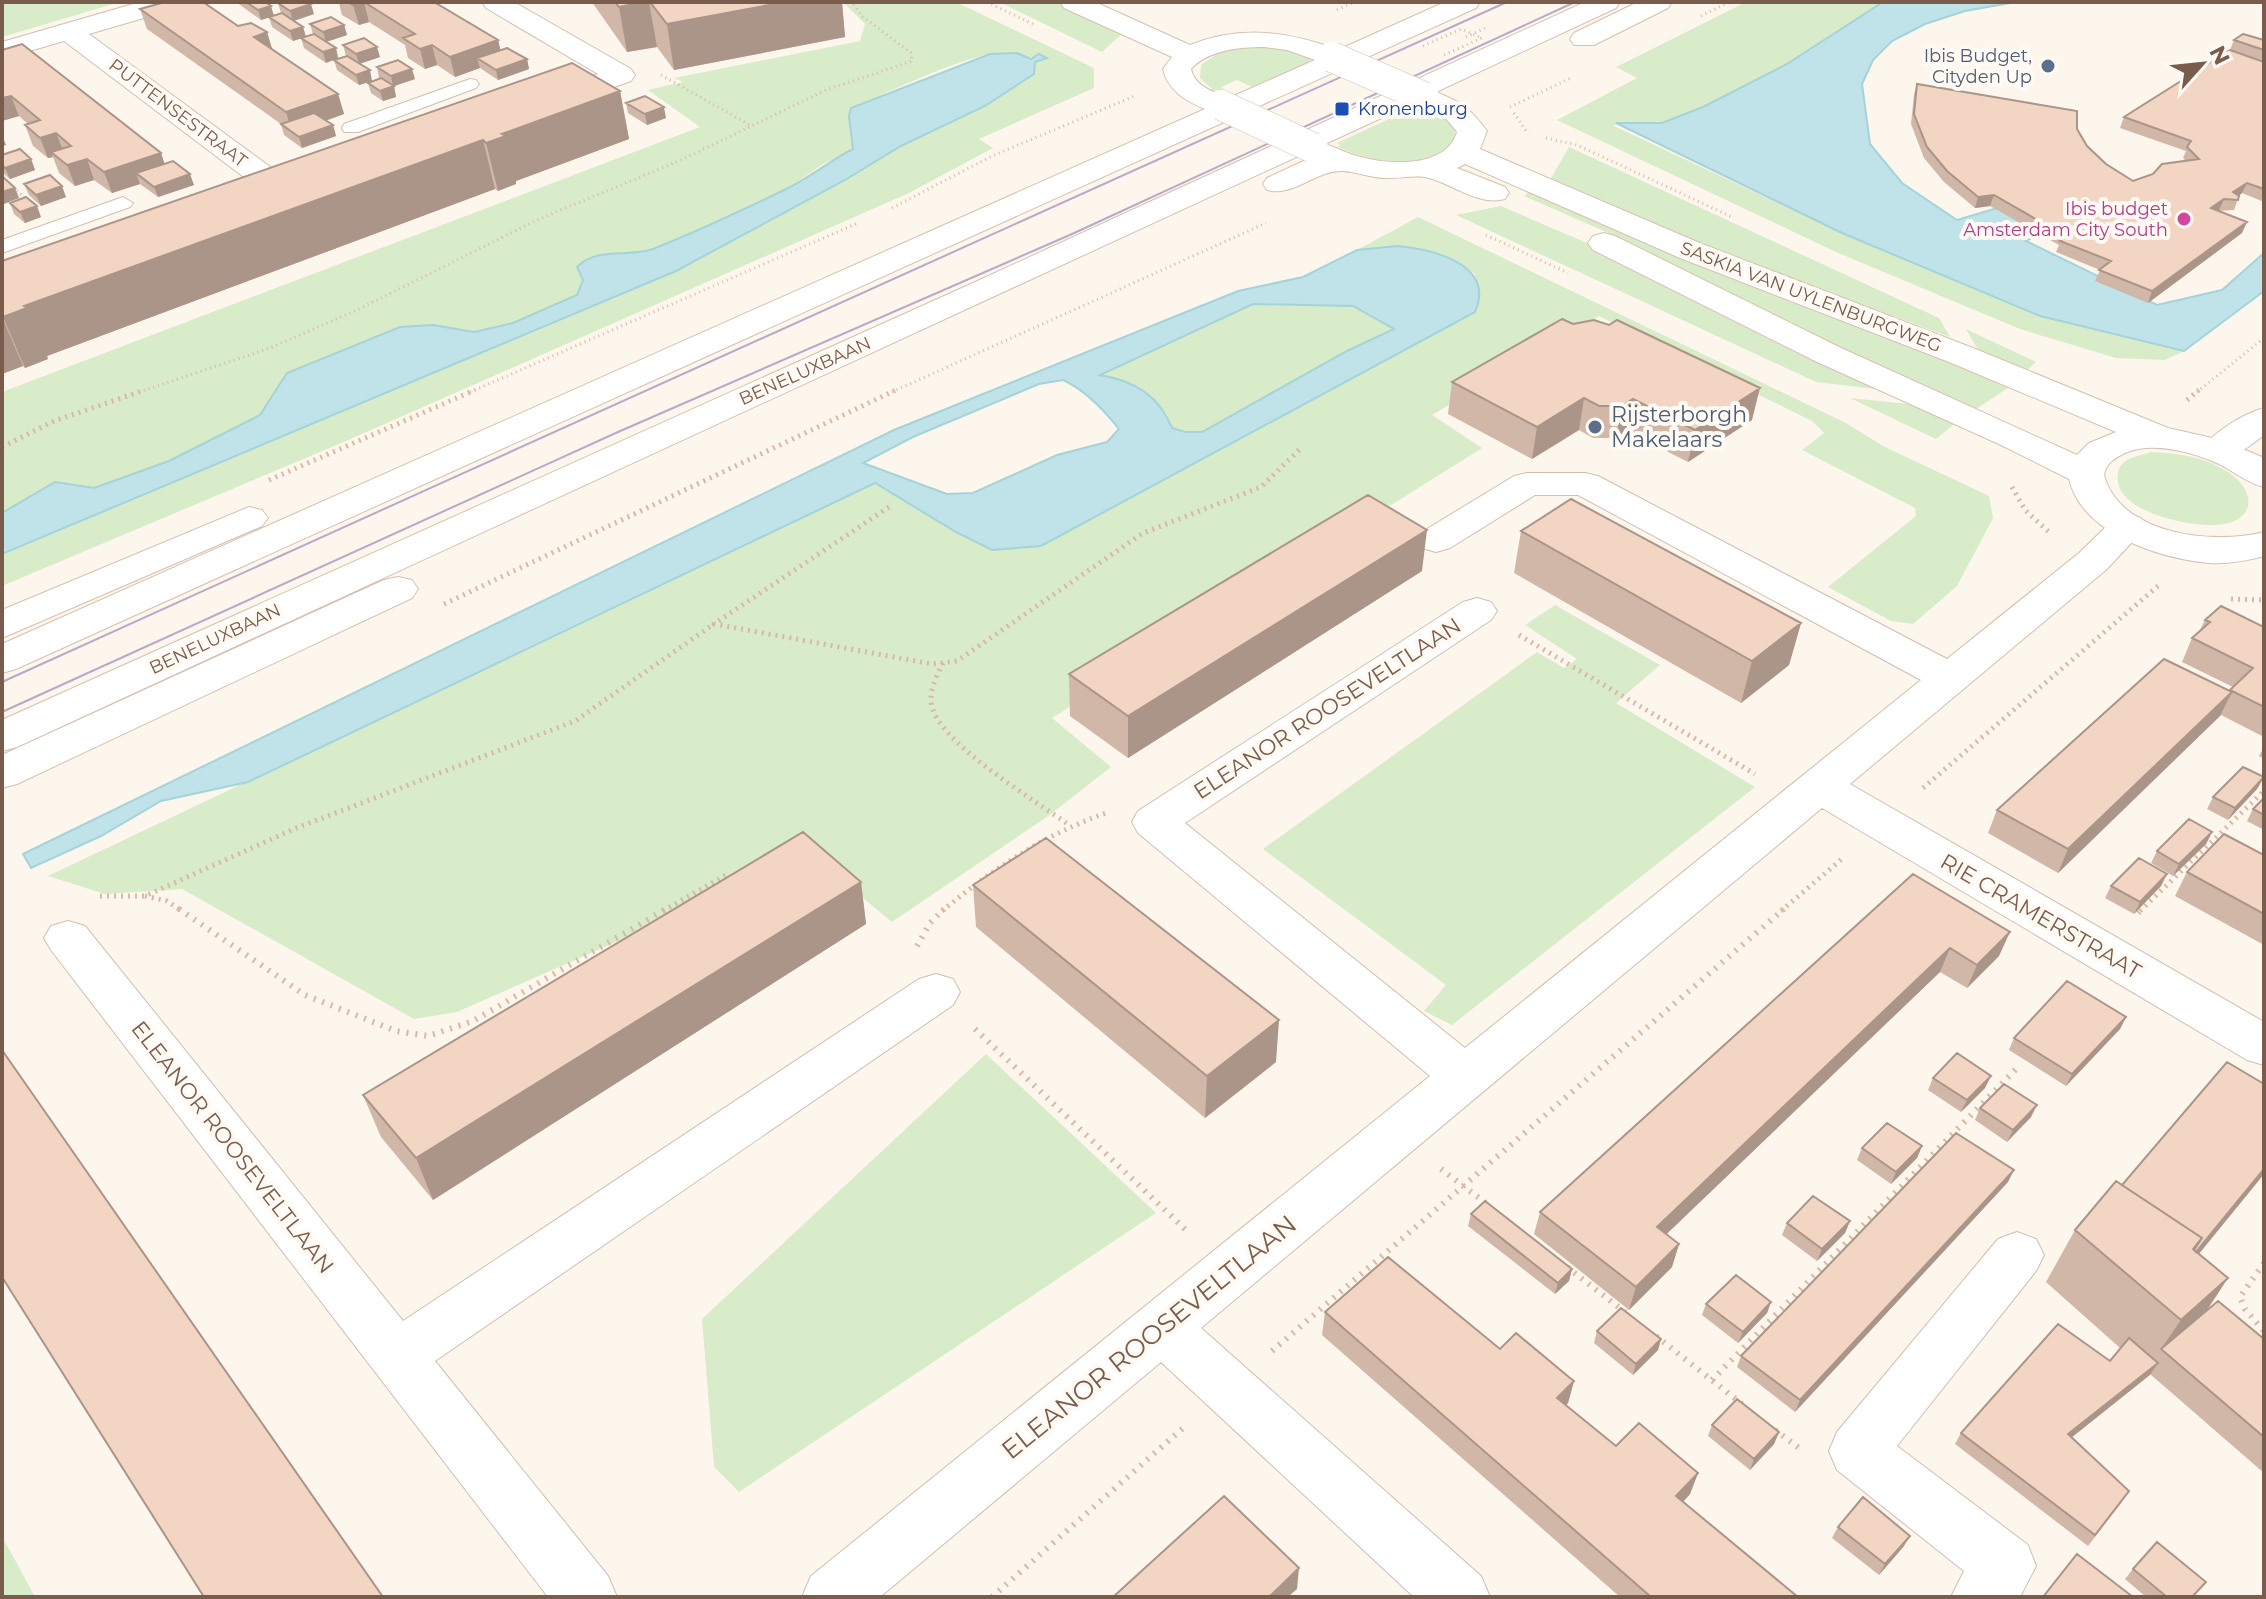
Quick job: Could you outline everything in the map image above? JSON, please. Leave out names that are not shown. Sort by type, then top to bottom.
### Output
[{"type":"street","points":[[2,51],[169,2]]},
{"type":"street","points":[[495,2],[621,75],[517,112]]},
{"type":"street","points":[[1073,2],[1189,55]]},
{"type":"street","points":[[1131,2],[1223,42]]},
{"type":"street","points":[[1305,46],[1326,43],[1426,2]]},
{"type":"street","name":"BENELUXBAAN","points":[[2,737],[985,290],[1607,2]]},
{"type":"street","points":[[1467,98],[1472,131],[1469,145],[1463,152],[1428,167],[1385,170],[1328,155],[1207,99],[1179,74],[1189,55],[1223,42],[1265,39],[1305,46],[1424,97],[1467,98],[1659,2]]},
{"type":"street","points":[[2,660],[1475,21]]},
{"type":"street","name":"PUTTENSESTRAAT","points":[[68,31],[288,195]]},
{"type":"street","points":[[2,625],[1017,179],[1189,100],[1207,99]]},
{"type":"street","name":"SASKIA VAN UYLENBURGWEG","points":[[1463,152],[1691,251],[1961,355],[2160,438]]},
{"type":"street","name":"BENELUXBAAN","points":[[2,773],[1316,166],[1328,155]]},
{"type":"street","name":"SASKIA VAN UYLENBURGWEG","points":[[1428,167],[1612,247],[1827,354],[2014,437],[2085,473]]},
{"type":"street","points":[[2219,450],[2264,419]]},
{"type":"street","points":[[2259,550],[2194,548],[2166,542],[2128,526],[2104,509],[2089,491],[2085,473],[2092,458],[2108,447],[2131,440],[2160,438],[2219,450],[2255,468],[2264,476]]},
{"type":"street","points":[[1436,540],[1527,484],[1585,484],[1950,678]]},
{"type":"street","name":"ELEANOR ROOSEVELTLAAN","points":[[833,1597],[2093,561],[2128,526]]},
{"type":"street","name":"ELEANOR ROOSEVELTLAAN","points":[[1154,822],[1477,611]]},
{"type":"street","name":"RIE CRAMERSTRAAT","points":[[1810,794],[1882,823],[2264,1046]]},
{"type":"street","points":[[1154,822],[1466,1077]]},
{"type":"street","name":"ELEANOR ROOSEVELTLAAN","points":[[68,938],[586,1597]]},
{"type":"street","points":[[398,1355],[936,992]]},
{"type":"street","points":[[1982,1597],[2006,1566],[1858,1451],[2017,1255]]},
{"type":"street","points":[[1161,1327],[1459,1597]]},
{"type":"lane","points":[[351,128],[470,84]]},
{"type":"lane","points":[[414,105],[436,119]]},
{"type":"lane","points":[[2,247],[123,203]]},
{"type":"lane","points":[[58,227],[79,245]]},
{"type":"path","points":[[2,447],[54,421],[270,348],[357,310],[539,219],[679,161],[826,90],[912,61],[911,53],[863,17],[852,2]]},
{"type":"path","points":[[1466,37],[1475,21]]},
{"type":"path","points":[[1413,51],[1475,21]]},
{"type":"path","points":[[1434,60],[1482,38],[1475,21]]},
{"type":"path","points":[[891,209],[992,156],[1138,95]]},
{"type":"path","points":[[261,483],[862,222]]},
{"type":"path","points":[[443,604],[947,366],[1268,222]]},
{"type":"path","points":[[2183,403],[2264,338]]},
{"type":"path","points":[[714,624],[932,664],[957,661],[1143,533],[1261,487],[1301,448]]},
{"type":"path","points":[[145,896],[294,829],[575,721],[889,507]]},
{"type":"path","points":[[992,1597],[1229,1388],[2158,586]]},
{"type":"path","points":[[1477,611],[1810,794]]},
{"type":"path","points":[[943,662],[930,689],[933,713],[949,736],[1069,825]]},
{"type":"path","points":[[2100,950],[2264,791]]},
{"type":"path","points":[[1154,822],[1108,813],[1069,825],[998,864],[924,927],[914,955],[936,992],[1229,1271]]},
{"type":"path","points":[[68,938],[43,911],[76,896],[145,896],[167,901],[305,995],[396,1031],[428,1036],[473,1021],[729,873]]},
{"type":"path","points":[[1712,1380],[2019,1066]]},
{"type":"path","points":[[1396,1134],[1488,1205]]},
{"type":"path","points":[[1563,1263],[1637,1322]]},
{"type":"path","points":[[2264,1263],[2240,1297],[2245,1309],[2264,1331]]},
{"type":"path","points":[[1650,1331],[1746,1407]]},
{"type":"path","points":[[1769,1425],[1804,1452],[1858,1451]]},
{"type":"green space","points":[[2,2],[120,2],[2,37]]},
{"type":"green space","points":[[843,2],[956,2],[1094,68],[1094,88],[979,139],[993,148],[909,193],[346,441],[2,586],[2,555],[676,271],[901,146],[985,106],[1035,62],[1046,58],[991,54],[975,58],[851,108],[849,116],[854,149],[823,164],[787,189],[678,239],[642,253],[604,254],[583,280],[577,295],[513,323],[474,332],[433,325],[288,373],[260,415],[169,461],[94,488],[55,482],[2,513],[2,392],[700,127],[648,90],[683,82],[674,78],[860,41],[865,24]]},
{"type":"green space","points":[[999,2],[1062,2],[1125,31],[1102,52]]},
{"type":"green space","points":[[1746,2],[1883,2],[1787,64],[1703,107],[1662,123],[1618,123],[1614,126],[1842,233],[2040,316],[2184,351],[2165,360],[2116,358],[2020,329],[1836,252],[1557,120],[1637,78],[1616,67]]},
{"type":"green space","points":[[1254,46],[1281,48],[1311,58],[1311,61],[1252,87],[1237,80],[1221,87],[1233,95],[1213,90],[1200,78],[1201,65],[1223,50]]},
{"type":"green space","points":[[1415,107],[1433,111],[1448,121],[1455,131],[1453,144],[1426,158],[1397,162],[1367,157],[1338,147],[1340,145],[1337,143]]},
{"type":"green space","points":[[1569,147],[1939,318],[1950,337],[1698,244],[1550,180]]},
{"type":"green space","points":[[1531,190],[2011,386],[1976,409],[1743,304],[1636,245],[1524,196]]},
{"type":"green space","points":[[1501,206],[1631,262],[1893,391],[1816,382],[1456,215]]},
{"type":"green space","points":[[1418,217],[1846,423],[1883,446],[1989,496],[1993,518],[1957,586],[1913,624],[1891,621],[1828,587],[1916,516],[1915,508],[1802,450],[1824,433],[1812,421],[1599,316],[1432,415],[1482,448],[1052,718],[1111,767],[1051,814],[892,922],[812,856],[457,1012],[414,1019],[182,889],[105,894],[48,876],[875,483],[992,550],[1474,312],[1475,274],[1459,264],[1432,252],[1406,247],[1357,250]]},
{"type":"green space","points":[[1253,304],[1353,306],[1394,329],[1346,351],[1202,432],[1172,428],[1167,414],[1099,375]]},
{"type":"green space","points":[[1966,329],[2036,362],[2025,372],[1978,350]]},
{"type":"green space","points":[[1850,398],[1928,406],[1959,420],[1936,439]]},
{"type":"green space","points":[[2151,452],[2188,456],[2223,469],[2235,477],[2248,495],[2245,512],[2239,519],[2228,523],[2201,525],[2170,519],[2139,507],[2119,487],[2118,472],[2127,460]]},
{"type":"green space","points":[[1555,605],[1660,665],[1616,703],[1755,787],[1452,1025],[1424,1011],[1446,985],[1263,849],[1537,652],[1564,668],[1577,659],[1525,625]]},
{"type":"green space","points":[[986,1054],[1156,1213],[739,1492],[714,1467],[702,1319]]},
{"type":"green space","points":[[2,1536],[35,1597],[2,1597]]},
{"type":"water","points":[[1883,2],[2016,2],[1965,11],[1925,24],[1892,41],[1873,60],[1862,84],[1870,144],[1902,183],[1957,220],[1997,208],[2040,234],[2026,241],[2157,305],[2222,290],[2264,253],[2264,291],[2184,351],[2040,316],[1842,233],[1616,123],[1662,123],[1703,107],[1787,64]]},
{"type":"water","points":[[1017,53],[1031,59],[1039,54],[1047,58],[1035,62],[1034,74],[985,106],[901,146],[845,180],[676,271],[2,554],[2,513],[55,482],[94,488],[169,461],[260,415],[287,373],[400,327],[433,325],[474,332],[513,323],[577,295],[583,280],[577,267],[585,261],[604,254],[653,249],[670,242],[793,186],[853,149],[851,108],[990,54]]},
{"type":"water","points":[[1397,246],[1427,251],[1457,262],[1477,282],[1479,296],[1475,312],[1041,546],[992,550],[875,483],[248,782],[161,801],[101,836],[31,868],[23,854],[894,430],[1238,291],[1303,277],[1357,250]],"holes":[[[1253,304],[1353,306],[1394,329],[1347,351],[1202,432],[1172,428],[1167,416],[1144,391],[1124,381],[1100,375]],[[1063,380],[1094,401],[1119,429],[1107,442],[1057,455],[973,493],[947,494],[863,463],[913,437],[1039,384]]]},
{"type":"building","points":[[165,2],[203,2],[238,26],[251,23],[267,32],[254,37],[338,94],[286,112],[140,9]]},
{"type":"building","points":[[246,2],[265,2],[271,6],[258,10]]},
{"type":"building","points":[[280,2],[308,2],[311,4],[290,11]]},
{"type":"building","points":[[364,2],[434,2],[498,40],[450,57],[432,45],[420,49],[403,38],[415,34]]},
{"type":"building","points":[[615,2],[644,2],[619,7]]},
{"type":"building","points":[[650,2],[785,2],[667,24]]},
{"type":"building","points":[[282,13],[303,27],[290,31],[269,17]]},
{"type":"building","points":[[331,17],[344,25],[323,32],[310,24]]},
{"type":"building","points":[[314,34],[336,48],[323,52],[301,38]]},
{"type":"building","points":[[2243,34],[2264,40],[2264,50],[2234,40]]},
{"type":"building","points":[[364,38],[377,47],[356,54],[343,45]]},
{"type":"building","points":[[22,44],[161,153],[104,172],[87,159],[67,165],[51,152],[71,146],[56,133],[40,138],[25,125],[40,120],[11,96],[2,98],[2,50]]},
{"type":"building","points":[[507,48],[527,59],[496,70],[477,58]]},
{"type":"building","points":[[2230,50],[2264,62],[2264,189],[2247,183],[2233,192],[2239,196],[2238,200],[2224,199],[2211,208],[2247,222],[2152,291],[2099,270],[2111,261],[2060,241],[2067,237],[1994,195],[1978,197],[1947,171],[1927,147],[1914,114],[1917,84],[2077,111],[2077,129],[2087,146],[2106,164],[2133,181],[2153,174],[2162,164],[2199,159],[2187,147],[2191,141],[2124,117]]},
{"type":"building","points":[[347,56],[370,70],[356,75],[334,60]]},
{"type":"building","points":[[398,60],[412,69],[391,76],[377,67]]},
{"type":"building","points":[[572,63],[620,91],[502,134],[506,136],[486,143],[483,140],[2,316],[2,261]]},
{"type":"building","points":[[381,78],[394,86],[380,91],[368,83]]},
{"type":"building","points":[[645,96],[664,107],[645,114],[626,103]]},
{"type":"building","points":[[314,113],[333,125],[299,137],[281,124]]},
{"type":"building","points":[[20,149],[31,159],[5,168],[2,155]]},
{"type":"building","points":[[173,161],[190,174],[154,187],[136,173]]},
{"type":"building","points":[[50,175],[62,186],[36,195],[24,184]]},
{"type":"building","points":[[2,176],[15,188],[2,192]]},
{"type":"building","points":[[26,197],[37,206],[20,212],[10,203]]},
{"type":"building","points":[[1562,319],[1573,324],[1594,320],[1609,325],[1617,320],[1760,388],[1695,430],[1633,399],[1622,406],[1599,406],[1584,398],[1537,427],[1452,382]]},
{"type":"building","points":[[1368,495],[1427,530],[1128,716],[1069,674]]},
{"type":"building","points":[[1571,499],[1801,623],[1752,661],[1521,531]]},
{"type":"building","points":[[2221,606],[2264,627],[2264,707],[2230,690],[2253,668],[2192,638],[2210,622],[2205,620]]},
{"type":"building","points":[[2164,659],[2232,692],[2068,849],[1997,810]]},
{"type":"building","points":[[2243,767],[2264,777],[2235,808],[2213,797]]},
{"type":"building","points":[[2264,798],[2264,815],[2253,809]]},
{"type":"building","points":[[2189,819],[2212,832],[2179,864],[2157,851]]},
{"type":"building","points":[[803,832],[861,882],[416,1158],[363,1095]]},
{"type":"building","points":[[2224,834],[2264,855],[2264,914],[2187,872]]},
{"type":"building","points":[[1046,838],[1279,1020],[1207,1076],[973,885]]},
{"type":"building","points":[[2139,858],[2167,874],[2140,902],[2111,886]]},
{"type":"building","points":[[1913,874],[2010,932],[1977,965],[1950,948],[1657,1227],[1679,1244],[1636,1287],[1540,1212]]},
{"type":"building","points":[[2067,981],[2126,1017],[2072,1074],[2014,1038]]},
{"type":"building","points":[[2,1050],[383,1597],[204,1597],[2,1277]]},
{"type":"building","points":[[1957,1053],[1991,1076],[1967,1100],[1933,1078]]},
{"type":"building","points":[[2227,1062],[2264,1084],[2264,1169],[2196,1252],[2194,1250],[2202,1238],[2122,1185]]},
{"type":"building","points":[[2004,1084],[2037,1105],[2013,1130],[1980,1108]]},
{"type":"building","points":[[1887,1123],[1922,1146],[1896,1172],[1862,1148]]},
{"type":"building","points":[[1956,1133],[2014,1170],[1800,1400],[1741,1356]]},
{"type":"building","points":[[2116,1181],[2202,1238],[2193,1249],[2228,1278],[2181,1320],[2075,1230]]},
{"type":"building","points":[[1813,1196],[1850,1221],[1822,1249],[1787,1223]]},
{"type":"building","points":[[1485,1201],[1572,1269],[1558,1283],[1471,1214]]},
{"type":"building","points":[[1388,1257],[1500,1349],[1516,1333],[1574,1381],[1557,1398],[1616,1446],[1639,1423],[1698,1473],[1676,1496],[1798,1597],[1651,1597],[1325,1312]]},
{"type":"building","points":[[1736,1275],[1771,1302],[1743,1332],[1706,1304]]},
{"type":"building","points":[[2218,1301],[2264,1339],[2264,1437],[2161,1349]]},
{"type":"building","points":[[1621,1308],[1661,1339],[1636,1364],[1597,1331]]},
{"type":"building","points":[[2058,1324],[2110,1361],[2129,1338],[2158,1363],[2068,1434],[2129,1491],[2095,1535],[1961,1433]]},
{"type":"building","points":[[1737,1399],[1779,1432],[1754,1459],[1712,1425]]},
{"type":"building","points":[[1224,1496],[1299,1568],[1269,1597],[1113,1597]]},
{"type":"building","points":[[1863,1497],[1910,1536],[1885,1564],[1838,1527]]},
{"type":"building","points":[[2157,1542],[2206,1582],[2192,1597],[2167,1597],[2133,1569]]},
{"type":"building","points":[[2077,1554],[2133,1597],[2043,1597]]},
{"type":"tram line","points":[[2,682],[1507,2]]},
{"type":"tram line","points":[[2,712],[618,432],[1072,234],[1575,2]]},
{"type":"place","name":"Ibis Budget, Cityden Up","points":[[2048,66]]},
{"type":"place","name":"Kronenburg","points":[[1342,109]]},
{"type":"place","name":"Ibis budget Amsterdam City South","points":[[2184,219]]},
{"type":"place","name":"Rijsterborgh Makelaars","points":[[1595,427]]}]
